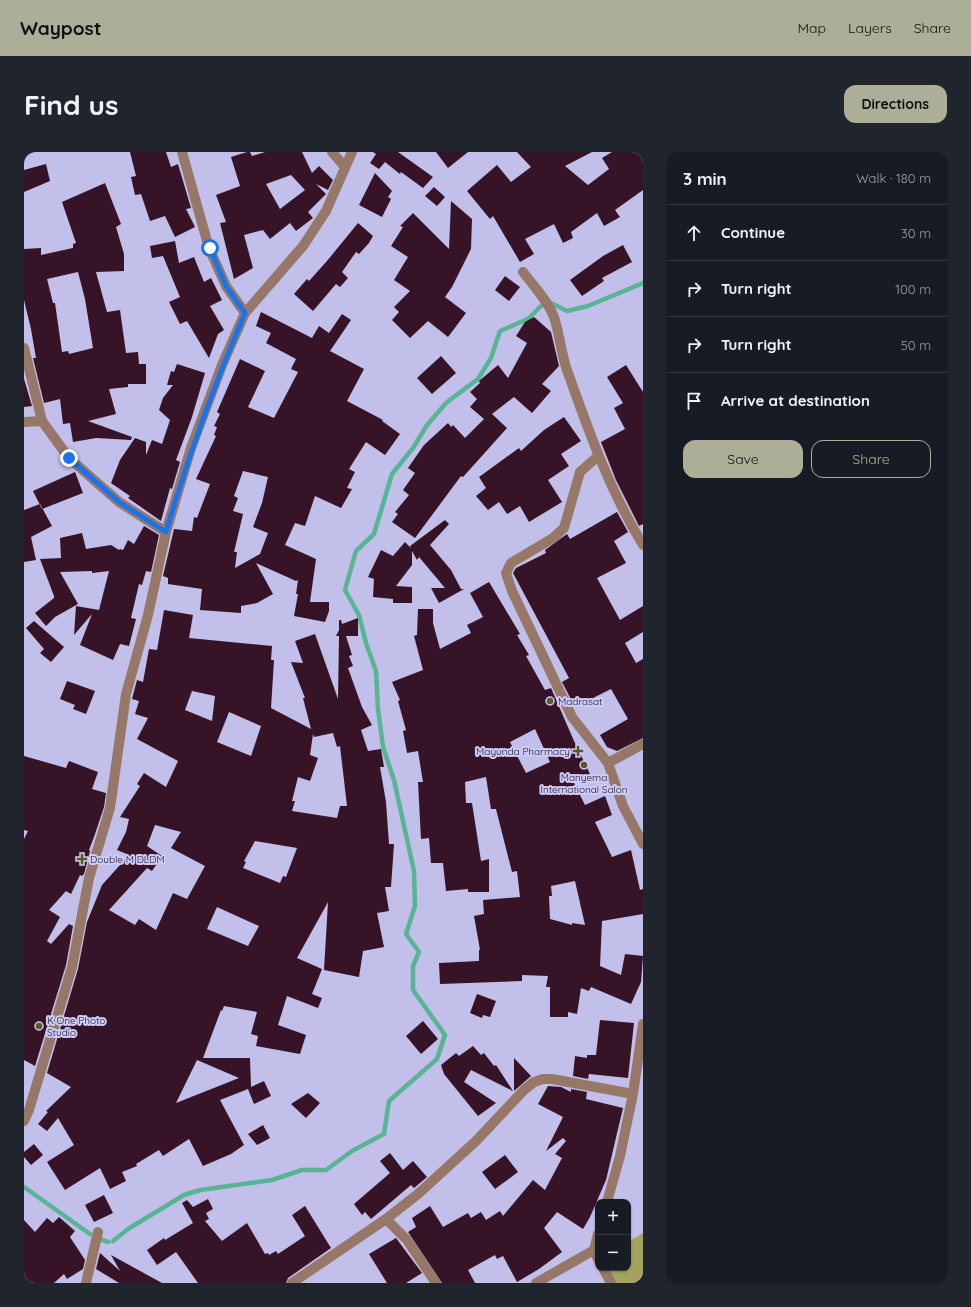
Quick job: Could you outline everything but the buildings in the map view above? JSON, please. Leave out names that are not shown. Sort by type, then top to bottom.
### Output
[{"type":"street","points":[[182,152],[210,248],[226,286],[245,313]]},
{"type":"street","points":[[332,152],[345,168]]},
{"type":"street","points":[[24,1121],[27,1107],[72,967],[89,878],[110,808],[126,694],[148,615],[166,532],[194,442],[222,365],[245,313],[303,246],[326,211],[352,152]]},
{"type":"street","points":[[523,272],[548,305],[554,318],[566,368],[598,456],[629,522],[643,545]]},
{"type":"street","points":[[24,348],[42,421],[69,458],[119,502],[166,532]]},
{"type":"street","points":[[24,422],[42,421]]},
{"type":"street","points":[[598,456],[580,472],[564,528],[553,538],[511,562],[506,573],[512,592],[572,717],[608,763],[623,806],[643,844]]},
{"type":"street","points":[[608,763],[643,744]]},
{"type":"street","points":[[608,1199],[620,1156],[633,1094],[643,1024]]},
{"type":"street","points":[[292,1283],[386,1219],[418,1194],[476,1141],[524,1090],[534,1082],[543,1079],[552,1079],[633,1094]]},
{"type":"street","points":[[386,1219],[407,1240],[436,1283]]},
{"type":"street","points":[[86,1283],[98,1232]]},
{"type":"street","points":[[536,1283],[595,1255]]},
{"type":"street","points":[[605,1271],[611,1283]]},
{"type":"shaded area","points":[[643,1233],[643,1283],[611,1283],[605,1271],[631,1271],[631,1240]]},
{"type":"waterway","points":[[549,302],[567,311],[588,306],[643,283]]},
{"type":"waterway","points":[[113,1241],[128,1229],[184,1195],[200,1190],[272,1180],[302,1170],[326,1170],[352,1151],[384,1134],[389,1101],[437,1059],[445,1035],[413,990],[413,966],[419,952],[406,934],[415,906],[414,871],[394,780],[383,747],[378,709],[376,671],[366,643],[359,615],[345,590],[356,551],[374,534],[392,474],[413,448],[427,425],[447,402],[478,379],[491,358],[500,331],[528,319],[543,304]]},
{"type":"waterway","points":[[24,1187],[90,1234]]},
{"type":"waterway","points":[[99,1239],[108,1242]]},
{"type":"place","name":"Madrasat","points":[[550,701]]},
{"type":"place","name":"Mayunda Pharmacy","points":[[578,751]]},
{"type":"place","name":"Manyema International Salon","points":[[584,765]]},
{"type":"place","name":"Double M DLDM","points":[[82,859]]},
{"type":"place","name":"K One Photo Studio","points":[[39,1026]]},
{"type":"route","points":[[69,458],[119,502],[166,532],[191,448],[222,365],[245,313],[226,286],[210,248]]}]
